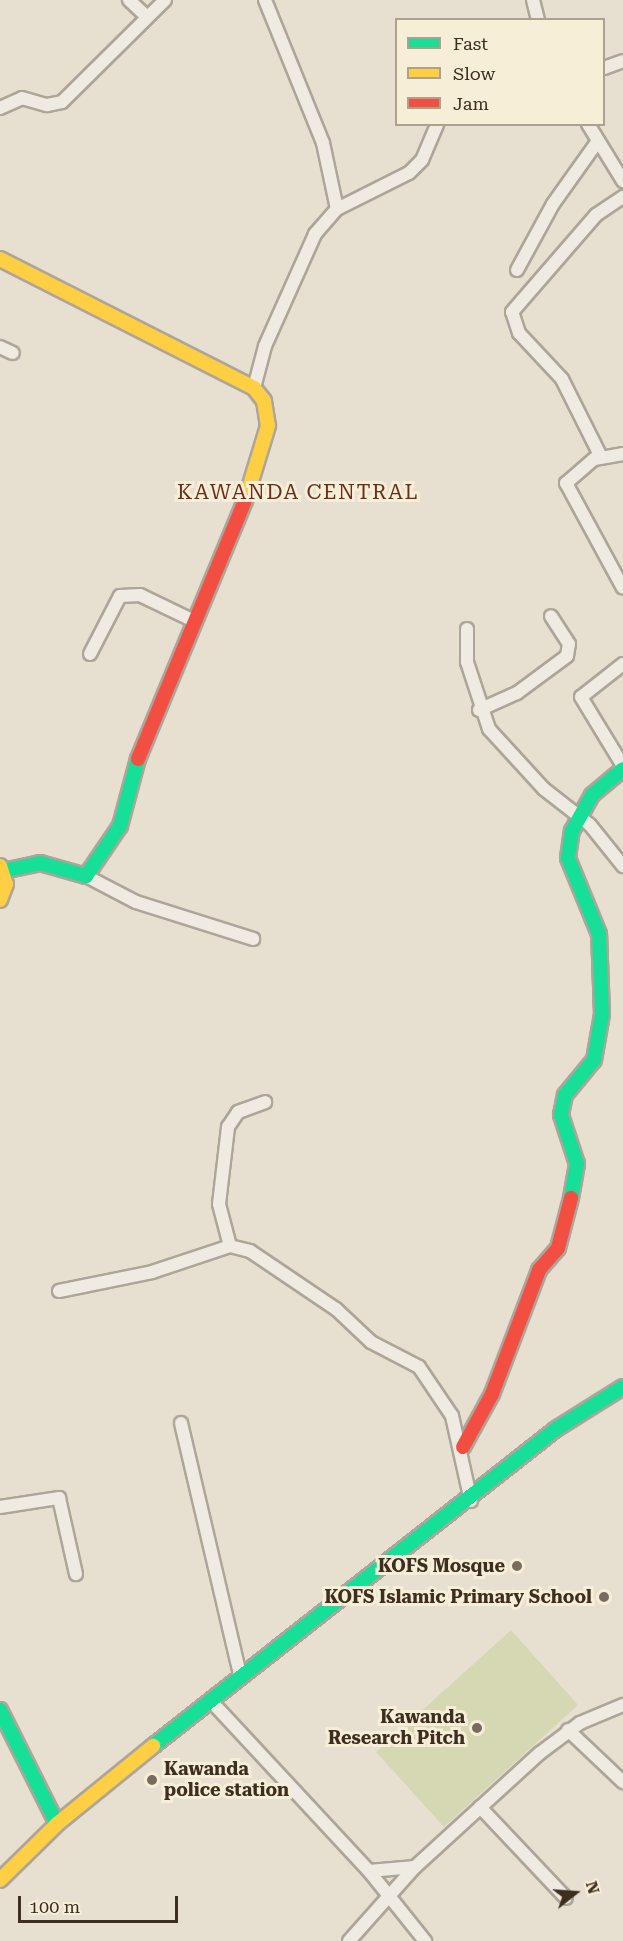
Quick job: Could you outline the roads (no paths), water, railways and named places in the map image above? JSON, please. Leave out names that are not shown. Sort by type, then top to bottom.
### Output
[{"type":"street","points":[[129,0],[146,16]]},
{"type":"street","points":[[0,108],[22,98],[47,105],[62,102],[146,16],[165,0]]},
{"type":"street","points":[[265,0],[323,143],[337,209]]},
{"type":"street","points":[[533,0],[538,18]]},
{"type":"street","points":[[605,67],[623,61]]},
{"type":"street","points":[[254,388],[265,346],[315,234],[337,209],[409,173],[422,160],[436,126]]},
{"type":"street","points":[[589,126],[623,181]]},
{"type":"street","points":[[517,270],[553,204],[598,141]]},
{"type":"street","points":[[600,457],[562,379],[519,333],[512,312],[596,215],[623,197]]},
{"type":"street","points":[[0,259],[254,388],[264,401],[268,426],[264,453],[192,620],[137,756],[120,826],[86,876]]},
{"type":"street","points":[[0,347],[13,353]]},
{"type":"street","points":[[623,454],[600,457],[566,483],[623,588]]},
{"type":"street","points":[[90,654],[120,596],[140,595],[192,620]]},
{"type":"street","points":[[479,710],[517,693],[567,656],[569,644],[550,615]]},
{"type":"street","points":[[467,629],[467,662],[479,710],[502,747],[579,818],[623,866]]},
{"type":"street","points":[[463,1447],[492,1394],[514,1325],[539,1270],[558,1248],[576,1178],[577,1164],[561,1115],[564,1095],[594,1060],[602,1014],[599,934],[568,858],[579,818],[592,795],[623,768],[581,697],[623,664]]},
{"type":"street","points":[[0,900],[6,884],[2,868],[40,863],[86,876],[136,902],[253,939]]},
{"type":"street","points":[[230,1246],[219,1203],[228,1127],[238,1112],[265,1102]]},
{"type":"street","points":[[59,1291],[152,1272],[230,1246],[250,1251],[336,1309],[371,1342],[419,1367],[442,1396],[463,1447],[471,1501]]},
{"type":"street","points":[[0,1880],[57,1824],[211,1701],[240,1675],[471,1501],[556,1429],[623,1387]]},
{"type":"street","points":[[181,1423],[240,1675]]},
{"type":"street","points":[[0,1507],[59,1498],[76,1574]]},
{"type":"street","points":[[211,1701],[369,1871],[425,1941]]},
{"type":"street","points":[[348,1941],[391,1897],[415,1867],[568,1730],[623,1705]]},
{"type":"street","points":[[0,1710],[57,1824]]},
{"type":"street","points":[[568,1730],[623,1782]]},
{"type":"street","points":[[480,1807],[566,1898]]},
{"type":"street","points":[[369,1871],[415,1867]]},
{"type":"place","name":"KOFS Mosque","points":[[517,1566]]},
{"type":"place","name":"KOFS Islamic Primary School","points":[[604,1597]]},
{"type":"place","name":"Kawanda Research Pitch","points":[[477,1728]]},
{"type":"place","name":"Kawanda police station","points":[[152,1780]]},
{"type":"district","name":"KAWANDA CENTRAL","points":[[298,492]]}]
